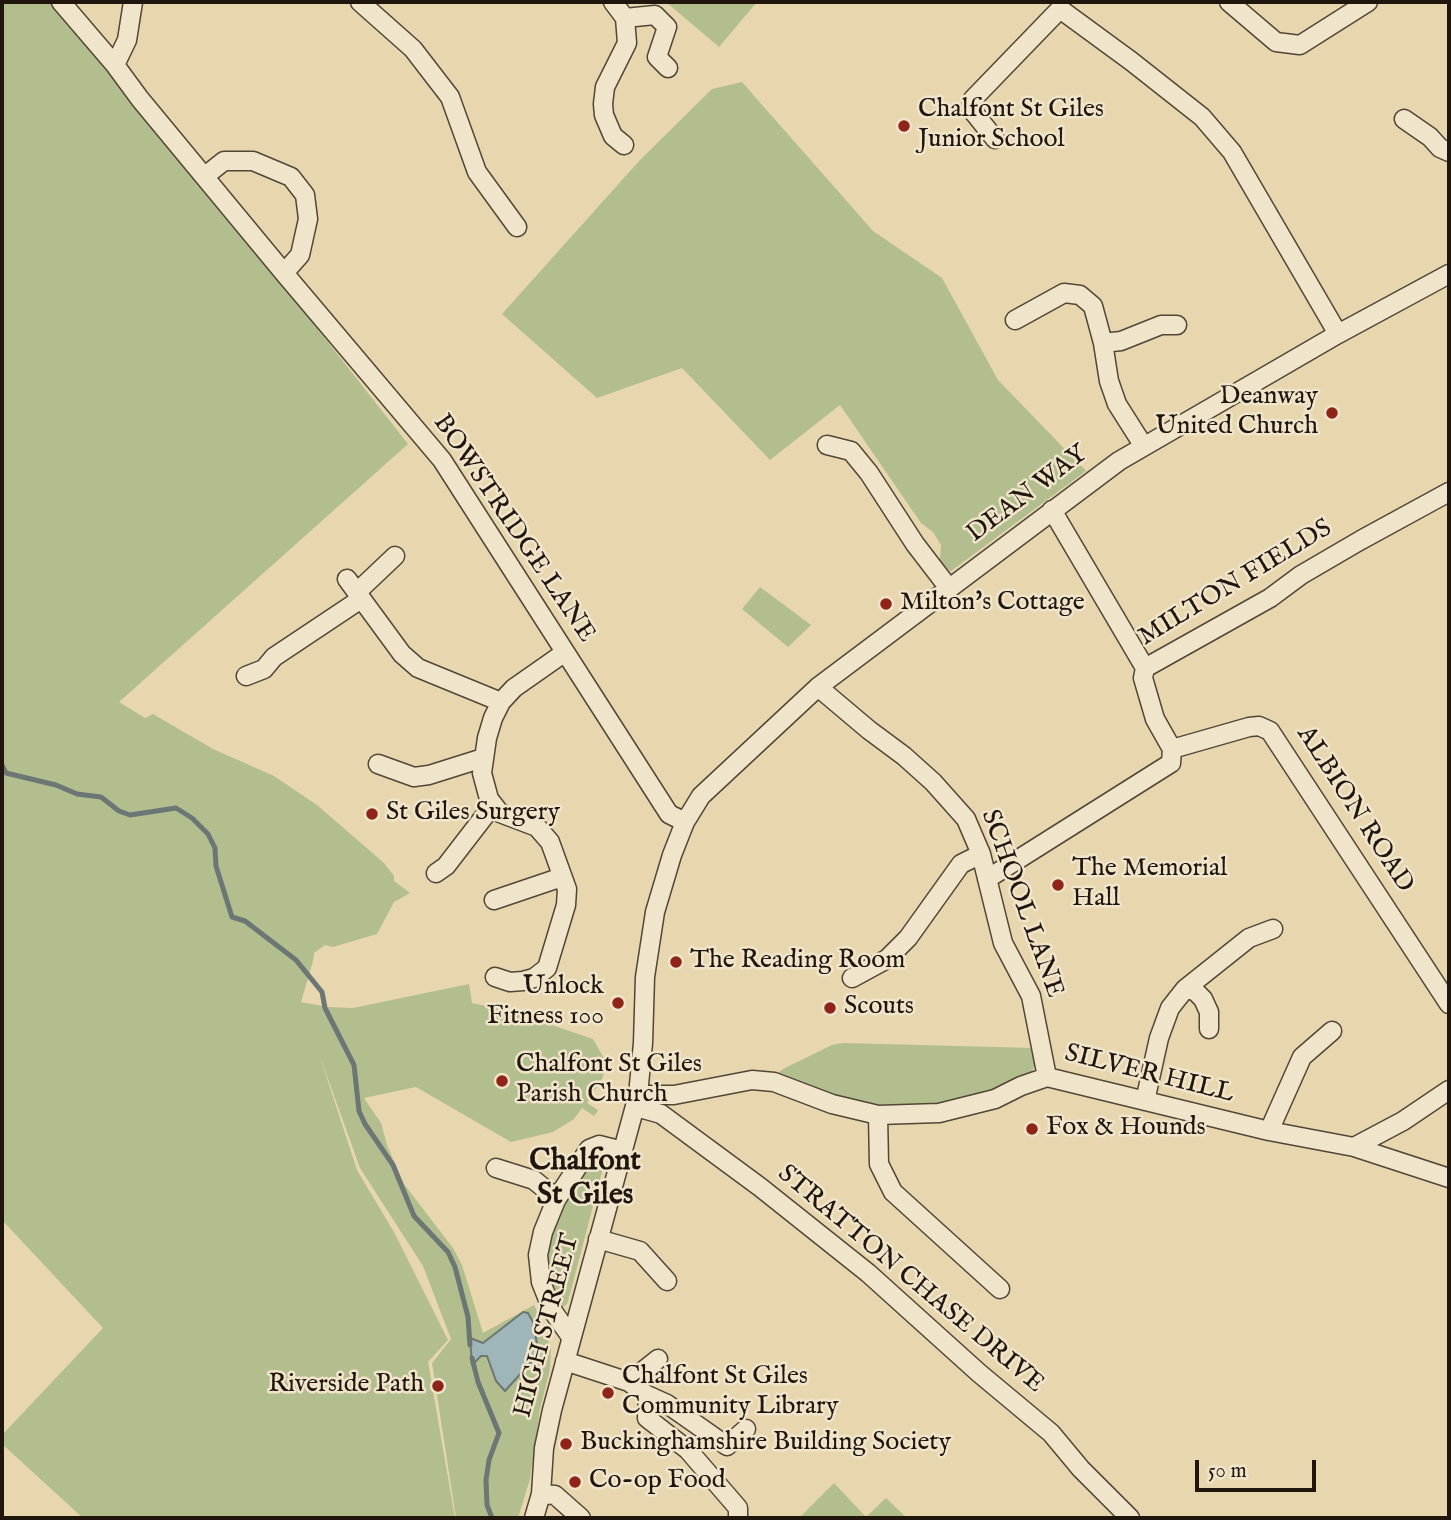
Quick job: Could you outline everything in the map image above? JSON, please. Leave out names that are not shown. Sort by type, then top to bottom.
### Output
[{"type":"street","name":"BOWSTRIDGE LANE","points":[[63,2],[116,65],[140,99],[442,460],[669,814],[685,822]]},
{"type":"street","points":[[116,65],[127,40],[129,2]]},
{"type":"street","points":[[360,2],[413,49],[450,97],[477,172],[517,227]]},
{"type":"street","points":[[613,2],[625,18],[627,43],[605,87],[603,104],[604,115],[613,136],[624,145]]},
{"type":"street","points":[[1228,2],[1276,43],[1300,45],[1368,2]]},
{"type":"street","points":[[995,139],[971,109],[973,99],[1060,9],[1202,117],[1232,152],[1338,334]]},
{"type":"street","points":[[625,18],[655,15],[667,27],[657,57],[668,68]]},
{"type":"street","points":[[1404,119],[1449,152]]},
{"type":"street","points":[[205,176],[224,161],[253,160],[291,177],[305,195],[308,219],[300,254],[284,273]]},
{"type":"street","name":"DEAN WAY","points":[[685,822],[701,796],[818,687],[923,614],[948,587],[1052,510],[1143,445],[1449,274]]},
{"type":"street","points":[[1014,320],[1064,293],[1080,295],[1093,306],[1109,381],[1117,404],[1143,445]]},
{"type":"street","points":[[1103,343],[1121,341],[1161,325],[1177,325]]},
{"type":"street","points":[[827,445],[851,451],[948,587]]},
{"type":"street","name":"MILTON FIELDS","points":[[1172,749],[1155,719],[1143,678],[1145,668],[1270,598],[1301,575],[1360,540],[1449,492]]},
{"type":"street","points":[[1052,510],[1145,668]]},
{"type":"street","points":[[246,676],[264,669],[274,657],[395,556]]},
{"type":"street","points":[[355,590],[402,654],[418,668],[501,702]]},
{"type":"street","points":[[495,977],[510,982],[523,981],[534,978],[547,968],[566,905],[568,889],[550,842],[537,827],[500,813],[493,805],[485,787],[483,758],[493,718],[501,702],[529,676],[564,653]]},
{"type":"street","name":"SCHOOL LANE","points":[[818,687],[933,782],[967,819],[981,854],[1003,943],[1031,996],[1047,1077]]},
{"type":"street","name":"ALBION ROAD","points":[[1172,749],[1249,727],[1259,726],[1270,731],[1449,1004]]},
{"type":"street","points":[[987,879],[1171,763],[1172,749]]},
{"type":"street","points":[[378,764],[414,777],[483,758]]},
{"type":"street","points":[[436,873],[446,866],[493,805]]},
{"type":"street","name":"HIGH STREET","points":[[534,1518],[541,1494],[544,1448],[565,1360],[637,1101],[649,946],[655,912],[671,855],[685,822]]},
{"type":"street","points":[[852,978],[887,959],[908,938],[961,864],[981,854]]},
{"type":"street","points":[[494,900],[562,877]]},
{"type":"street","points":[[1144,1101],[1159,1038],[1170,1008],[1185,989],[1249,938],[1273,929]]},
{"type":"street","points":[[1185,989],[1195,992],[1203,999],[1209,1012],[1209,1029]]},
{"type":"street","points":[[1269,1131],[1302,1057],[1332,1031]]},
{"type":"street","name":"SILVER HILL","points":[[637,1101],[752,1080],[774,1082],[832,1104],[878,1115],[939,1114],[995,1099],[1047,1077],[1269,1131],[1354,1147],[1449,1178]]},
{"type":"street","points":[[1354,1147],[1403,1121],[1449,1090]]},
{"type":"street","name":"STRATTON CHASE DRIVE","points":[[637,1101],[661,1114],[760,1187],[868,1273],[979,1373],[1051,1433],[1081,1469],[1130,1518]]},
{"type":"street","points":[[878,1115],[879,1164],[892,1192],[1000,1289]]},
{"type":"street","points":[[571,1337],[548,1303],[538,1268],[543,1232],[557,1199],[589,1149],[599,1145],[623,1151]]},
{"type":"street","points":[[496,1168],[534,1180],[557,1199]]},
{"type":"street","points":[[598,1239],[640,1251],[667,1282]]},
{"type":"street","points":[[629,1382],[658,1359]]},
{"type":"street","points":[[565,1360],[629,1382],[646,1395],[667,1404],[727,1446],[746,1429]]},
{"type":"street","points":[[646,1395],[647,1418],[688,1450],[738,1508],[738,1518]]},
{"type":"street","points":[[541,1494],[555,1495],[581,1518]]},
{"type":"green space","points":[[2,2],[62,3],[408,444],[119,702],[145,718],[153,714],[213,749],[274,776],[317,805],[384,863],[394,876],[394,881],[410,893],[394,902],[377,934],[333,947],[325,945],[314,953],[301,1002],[353,1008],[469,984],[472,1003],[510,1011],[593,1039],[606,1062],[603,1077],[587,1103],[598,1110],[594,1116],[582,1108],[574,1119],[553,1132],[511,1142],[416,1087],[364,1098],[381,1123],[387,1145],[404,1184],[453,1248],[462,1265],[483,1333],[534,1305],[544,1326],[551,1350],[550,1369],[540,1409],[530,1479],[518,1518],[456,1518],[432,1363],[451,1339],[423,1266],[360,1168],[319,1054],[357,1170],[395,1234],[448,1340],[428,1362],[455,1518],[83,1518],[2,1444],[2,1435],[103,1328],[2,1220]]},
{"type":"green space","points":[[666,2],[757,2],[719,47]]},
{"type":"green space","points":[[742,82],[873,231],[942,278],[998,380],[1086,471],[951,571],[939,568],[941,545],[933,532],[921,523],[840,405],[770,460],[682,368],[597,398],[502,314],[640,160],[712,89]]},
{"type":"green space","points":[[760,587],[811,625],[788,647],[742,609]]},
{"type":"green space","points":[[843,1043],[1034,1048],[1035,1065],[1031,1073],[1010,1080],[991,1092],[938,1106],[879,1108],[834,1098],[779,1076],[783,1069],[832,1045]]},
{"type":"green space","points":[[592,1157],[602,1161],[603,1168],[567,1304],[563,1307],[555,1303],[542,1257],[563,1201]]},
{"type":"green space","points":[[834,1483],[866,1517],[886,1498],[907,1518],[799,1518]]},
{"type":"water","points":[[523,1312],[528,1313],[533,1322],[538,1349],[531,1362],[505,1391],[496,1381],[487,1356],[481,1356],[472,1365],[470,1338],[483,1343]]},
{"type":"waterway","points":[[2,765],[6,773],[56,785],[77,794],[101,797],[119,811],[130,815],[176,808],[192,818],[208,834],[215,848],[216,866],[232,917],[245,921],[296,960],[322,992],[325,1008],[354,1065],[359,1111],[365,1124],[393,1165],[414,1216],[448,1252],[455,1267],[468,1317],[470,1345]]},
{"type":"waterway","points":[[472,1358],[478,1382],[499,1433],[489,1460],[486,1480],[487,1505],[492,1518]]},
{"type":"place","name":"Chalfont St Giles Junior School","points":[[904,126]]},
{"type":"place","name":"Deanway United Church","points":[[1332,413]]},
{"type":"place","name":"Milton's Cottage","points":[[886,604]]},
{"type":"place","name":"St Giles Surgery","points":[[372,814]]},
{"type":"place","name":"The Memorial Hall","points":[[1058,885]]},
{"type":"place","name":"The Reading Room","points":[[676,962]]},
{"type":"place","name":"Unlock Fitness 100","points":[[618,1003]]},
{"type":"place","name":"Scouts","points":[[830,1008]]},
{"type":"place","name":"Chalfont St Giles Parish Church","points":[[502,1081]]},
{"type":"place","name":"Fox & Hounds","points":[[1032,1129]]},
{"type":"place","name":"Riverside Path","points":[[438,1386]]},
{"type":"place","name":"Chalfont St Giles Community Library","points":[[608,1393]]},
{"type":"place","name":"Buckinghamshire Building Society","points":[[566,1444]]},
{"type":"place","name":"Co-op Food","points":[[575,1482]]},
{"type":"district","name":"Chalfont St Giles","points":[[585,1180]]}]
